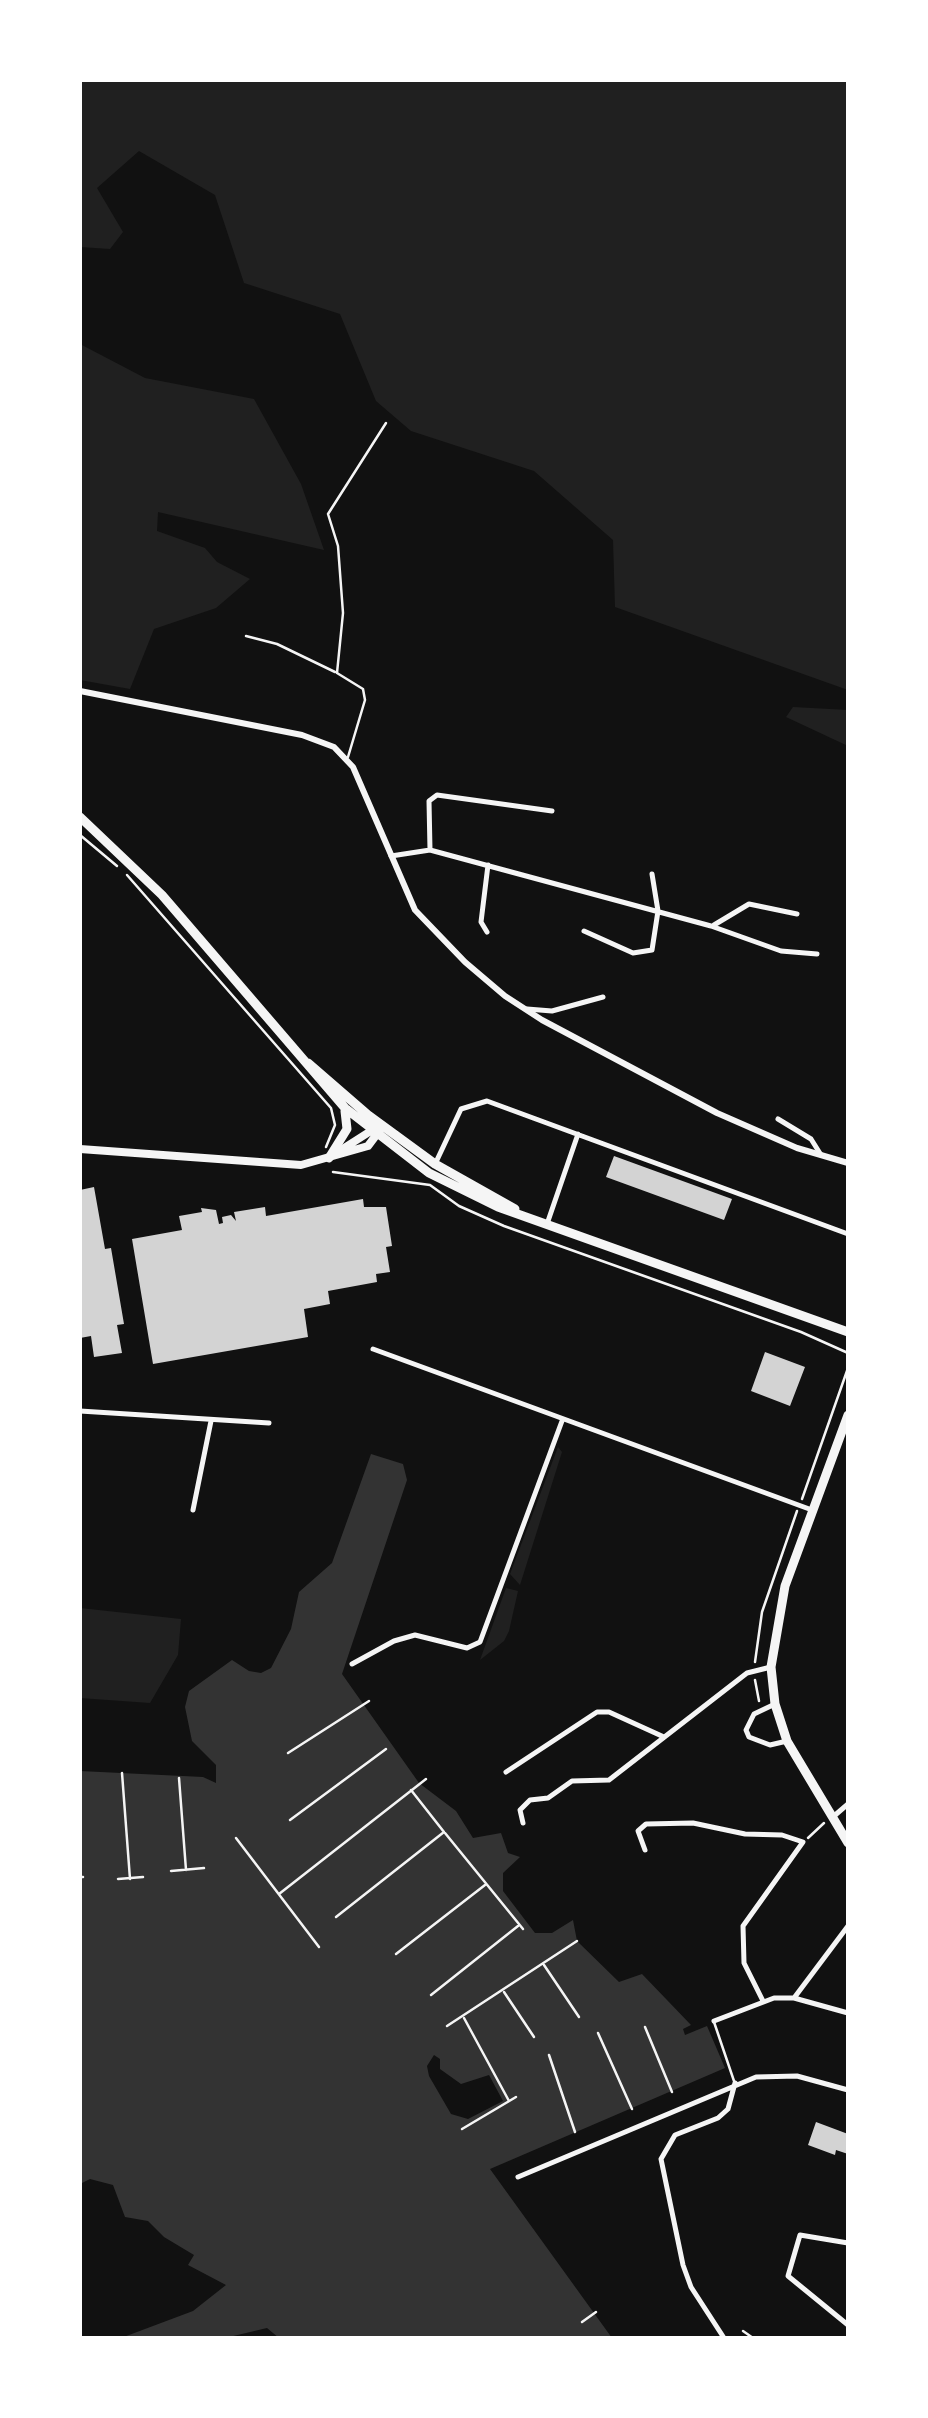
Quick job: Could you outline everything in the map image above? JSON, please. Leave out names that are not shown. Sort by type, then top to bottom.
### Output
[{"type":"main road","points":[[80,817],[162,895],[344,1108],[374,1134],[457,1188],[848,1332]]},
{"type":"main road","points":[[306,1061],[381,1126],[435,1164],[526,1216]]},
{"type":"main road","points":[[327,1154],[347,1129],[344,1108]]},
{"type":"main road","points":[[80,1149],[292,1165],[374,1134],[381,1126]]},
{"type":"main road","points":[[848,1415],[845,1433],[812,1510],[777,1613],[771,1666],[775,1704],[787,1741],[829,1819],[848,1843]]},
{"type":"street","points":[[80,691],[302,735],[348,757],[424,920],[465,962],[524,1008],[717,1113],[821,1156],[848,1163]]},
{"type":"street","points":[[430,850],[429,801],[437,794],[552,811]]},
{"type":"street","points":[[391,856],[430,850],[711,926],[781,951],[817,954]]},
{"type":"street","points":[[487,932],[482,922],[488,865]]},
{"type":"street","points":[[584,931],[633,953],[648,953],[655,946],[658,911],[652,874]]},
{"type":"street","points":[[711,926],[749,904],[796,914]]},
{"type":"street","points":[[524,1008],[548,1012],[603,997]]},
{"type":"street","points":[[437,1160],[461,1109],[478,1102],[496,1103],[848,1234]]},
{"type":"street","points":[[778,1119],[811,1139],[821,1156]]},
{"type":"street","points":[[547,1224],[578,1134]]},
{"type":"street","points":[[372,1350],[812,1510]]},
{"type":"street","points":[[80,1412],[268,1423]]},
{"type":"street","points":[[193,1510],[211,1420]]},
{"type":"street","points":[[352,1664],[394,1640],[415,1635],[467,1648],[480,1642],[562,1421]]},
{"type":"street","points":[[523,1823],[520,1810],[530,1800],[552,1796],[572,1781],[609,1780],[754,1668],[771,1666]]},
{"type":"street","points":[[775,1704],[761,1708],[746,1722],[749,1737],[770,1745],[787,1741]]},
{"type":"street","points":[[506,1772],[597,1712],[609,1712],[664,1738]]},
{"type":"street","points":[[829,1819],[848,1804]]},
{"type":"street","points":[[645,1850],[638,1831],[646,1824],[694,1823],[745,1834],[782,1834],[803,1842],[743,1926],[744,1963],[763,2001]]},
{"type":"street","points":[[794,1998],[848,1926]]},
{"type":"street","points":[[714,2021],[763,2001],[794,1998],[848,2012]]},
{"type":"street","points":[[518,2177],[756,2077],[796,2076],[848,2090]]},
{"type":"street","points":[[724,2338],[691,2287],[683,2265],[661,2159],[663,2148],[675,2135],[718,2118],[728,2108],[735,2083]]},
{"type":"street","points":[[848,2244],[800,2235],[788,2276],[848,2325]]},
{"type":"lane","points":[[336,673],[343,614],[338,546],[328,514],[386,422]]},
{"type":"lane","points":[[246,636],[296,651],[365,694],[348,757]]},
{"type":"lane","points":[[714,2021],[735,2083]]},
{"type":"lane","points":[[743,2331],[753,2338]]},
{"type":"path","points":[[80,835],[122,870],[170,920],[331,1108],[335,1125],[327,1154]]},
{"type":"path","points":[[333,1172],[430,1185],[459,1206],[504,1226],[800,1332],[848,1353]]},
{"type":"path","points":[[761,1708],[754,1668],[762,1612],[848,1368]]},
{"type":"path","points":[[288,1753],[369,1700]]},
{"type":"path","points":[[290,1820],[386,1749]]},
{"type":"path","points":[[122,1774],[130,1878]]},
{"type":"path","points":[[179,1778],[186,1870]]},
{"type":"path","points":[[279,1894],[426,1779]]},
{"type":"path","points":[[411,1790],[521,1927],[431,1995]]},
{"type":"path","points":[[803,1842],[829,1819]]},
{"type":"path","points":[[336,1917],[444,1832]]},
{"type":"path","points":[[236,1838],[320,1947]]},
{"type":"path","points":[[172,1871],[204,1868]]},
{"type":"path","points":[[118,1880],[143,1878]]},
{"type":"path","points":[[396,1954],[486,1884]]},
{"type":"path","points":[[448,2026],[577,1940]]},
{"type":"path","points":[[543,1964],[578,2017]]},
{"type":"path","points":[[503,1991],[534,2037]]},
{"type":"path","points":[[463,2016],[509,2101]]},
{"type":"path","points":[[645,2027],[672,2092]]},
{"type":"path","points":[[598,2033],[632,2109]]},
{"type":"path","points":[[549,2055],[575,2132]]},
{"type":"path","points":[[462,2129],[516,2097]]},
{"type":"path","points":[[582,2322],[596,2312]]},
{"type":"shaded area","points":[[80,80],[848,80],[848,690],[615,607],[613,540],[534,471],[411,431],[376,401],[340,314],[244,283],[215,195],[139,151],[97,188],[123,232],[110,249],[80,247]]},
{"type":"shaded area","points":[[80,344],[145,378],[254,399],[301,484],[324,550],[158,512],[157,531],[205,548],[217,562],[250,579],[216,608],[154,629],[130,689],[80,680]]},
{"type":"shaded area","points":[[793,707],[848,710],[848,746],[786,717]]},
{"type":"shaded area","points":[[558,1447],[562,1452],[520,1585],[510,1574]]},
{"type":"shaded area","points":[[371,1454],[403,1464],[407,1480],[342,1674],[419,1783],[456,1811],[473,1838],[501,1833],[508,1853],[520,1857],[503,1873],[503,1891],[535,1933],[552,1933],[573,1920],[577,1941],[619,1982],[642,1974],[691,2025],[683,2029],[685,2035],[707,2026],[725,2068],[490,2169],[612,2338],[279,2338],[267,2328],[225,2338],[121,2338],[193,2311],[226,2285],[188,2265],[194,2255],[164,2237],[148,2221],[125,2217],[113,2185],[90,2179],[80,2184],[80,1771],[203,1777],[216,1783],[216,1765],[192,1741],[185,1707],[189,1691],[232,1660],[249,1671],[261,1673],[271,1668],[291,1629],[299,1592],[332,1563]],"holes":[[[434,2055],[440,2059],[440,2069],[461,2084],[489,2075],[503,2101],[468,2119],[451,2114],[429,2076],[427,2066]]]},
{"type":"shaded area","points":[[506,1588],[518,1591],[509,1631],[504,1641],[480,1660]]},
{"type":"shaded area","points":[[80,1608],[181,1619],[178,1655],[150,1703],[80,1698]]},
{"type":"building","points":[[614,1156],[732,1199],[724,1220],[606,1177]]},
{"type":"building","points":[[94,1187],[105,1249],[111,1248],[124,1324],[117,1325],[122,1353],[94,1357],[91,1336],[80,1338],[80,1190]]},
{"type":"building","points":[[363,1199],[364,1207],[386,1207],[392,1246],[386,1247],[390,1272],[376,1274],[377,1282],[328,1291],[330,1304],[304,1309],[308,1337],[153,1364],[132,1239],[182,1230],[179,1216],[202,1212],[201,1208],[216,1210],[219,1224],[223,1223],[222,1217],[231,1215],[236,1221],[234,1212],[265,1207],[266,1216]]},
{"type":"building","points":[[765,1352],[805,1367],[790,1406],[751,1391]]},
{"type":"building","points":[[816,2122],[848,2134],[848,2154],[836,2150],[835,2155],[808,2145]]}]
